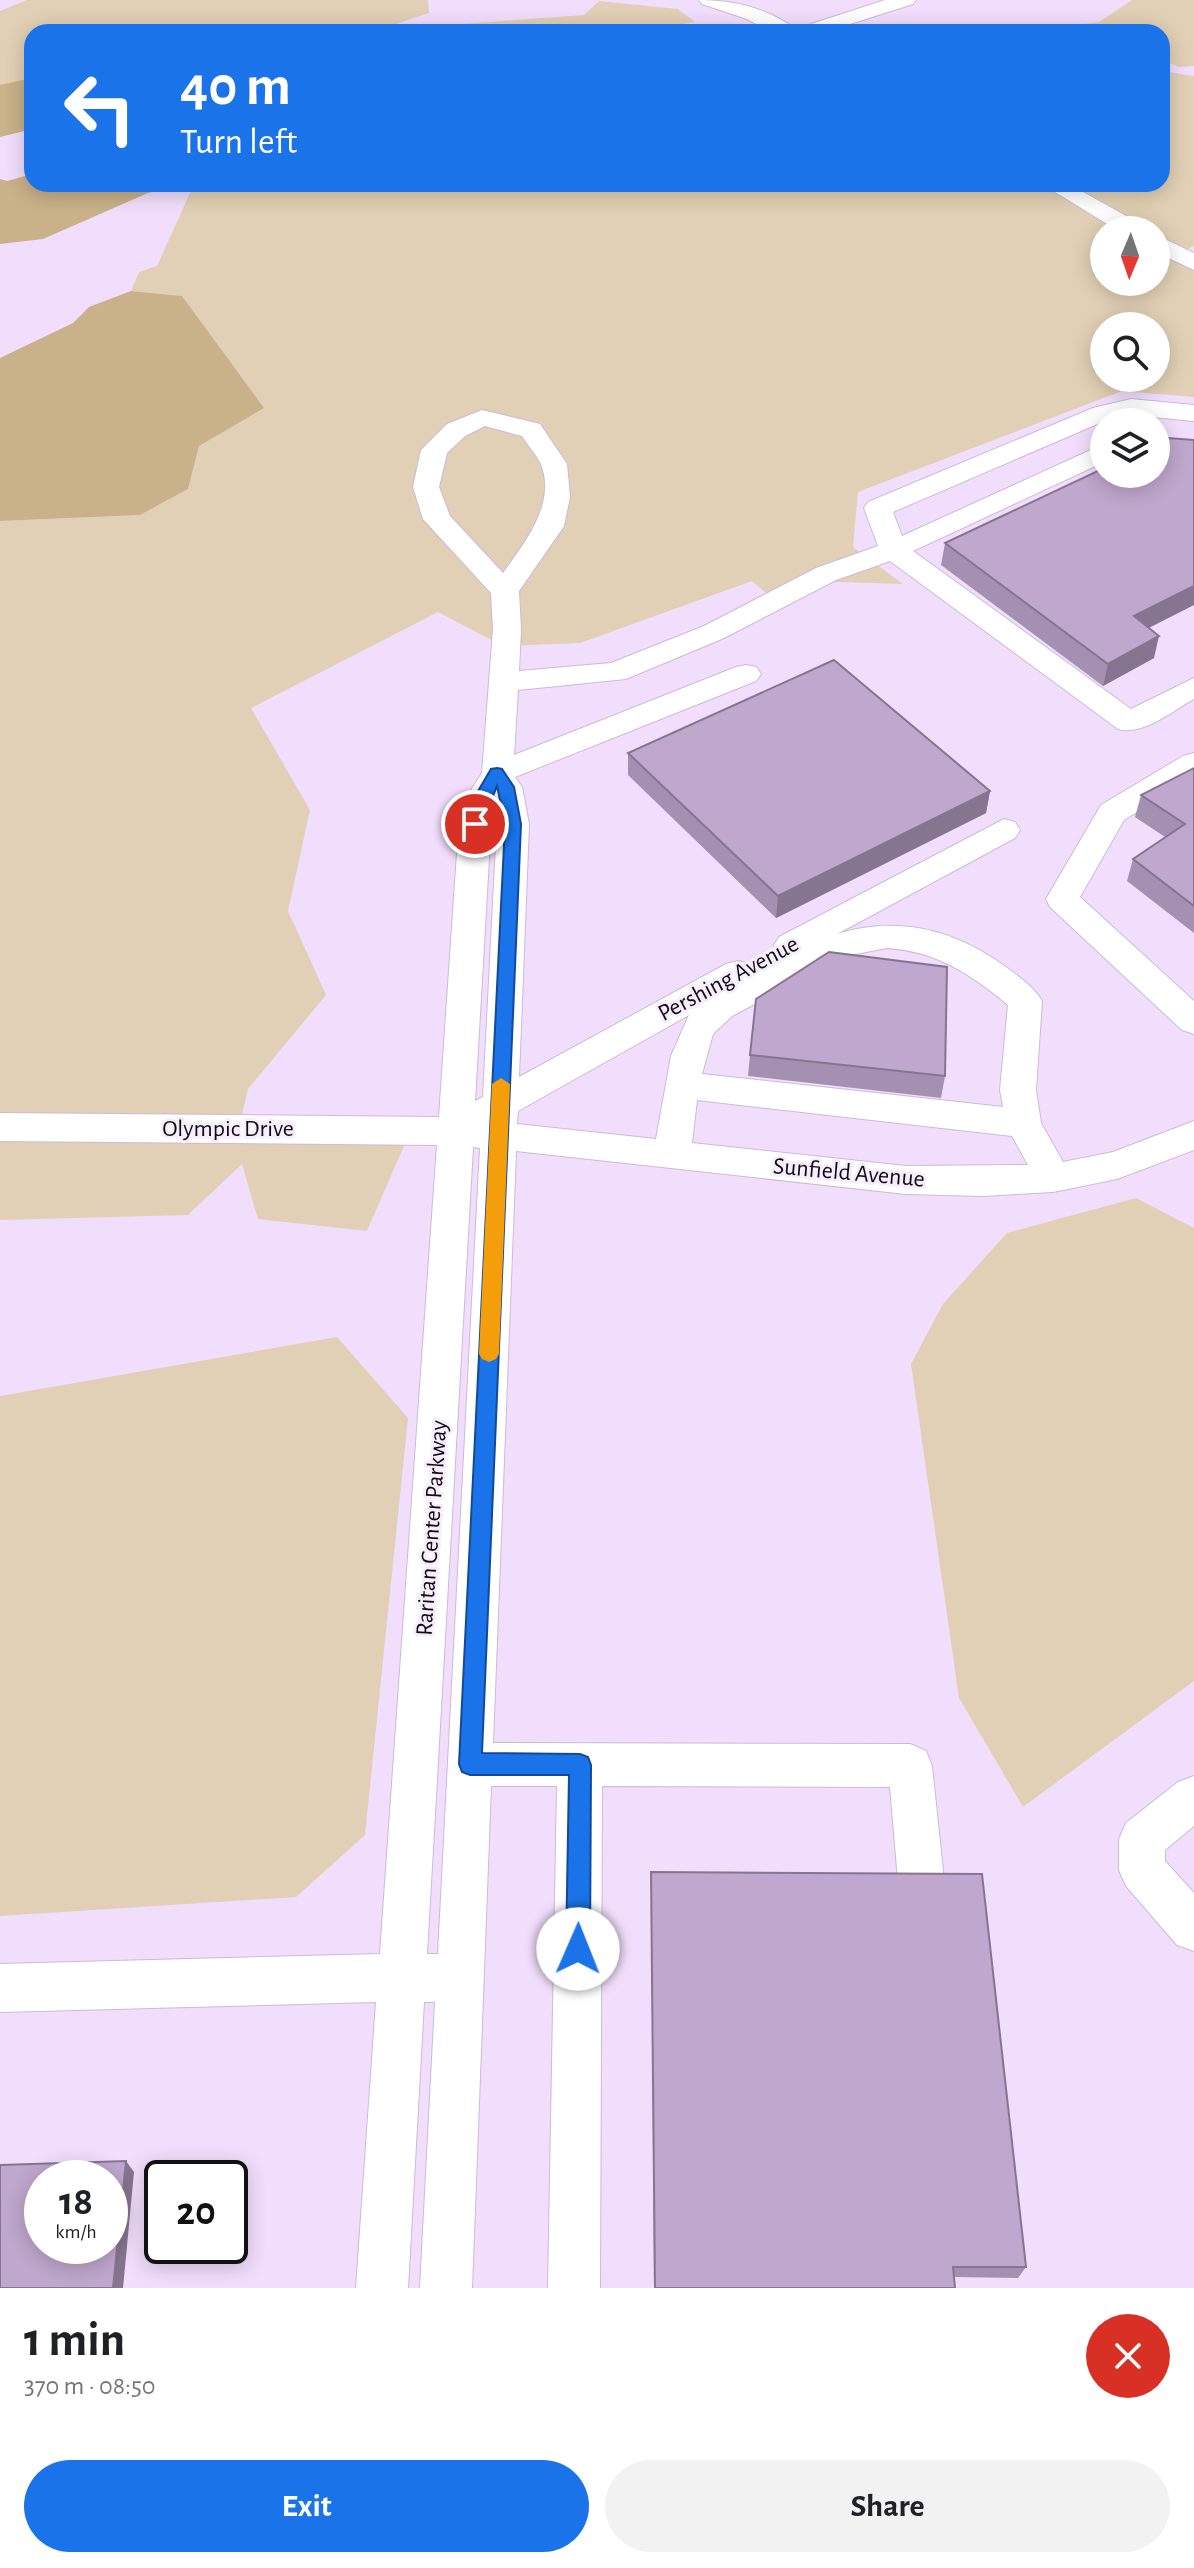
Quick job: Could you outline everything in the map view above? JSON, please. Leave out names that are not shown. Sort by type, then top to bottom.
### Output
[{"type":"street","points":[[709,0],[771,24]]},
{"type":"street","points":[[830,24],[906,0]]},
{"type":"street","points":[[1067,192],[1109,216]]},
{"type":"street","points":[[1170,250],[1194,263]]},
{"type":"street","points":[[1194,413],[1131,407],[1102,413],[878,508],[893,550],[1129,722],[1194,687]]},
{"type":"street","points":[[482,418],[531,430],[554,464],[557,497],[550,526],[521,562],[505,591],[437,519],[426,487],[434,450],[456,430],[482,418]]},
{"type":"street","points":[[501,682],[616,672],[714,632],[826,574],[893,550],[1090,459]]},
{"type":"street","name":"Raritan Center Parkway","points":[[382,2288],[475,824],[482,798],[497,773],[507,630],[505,591]]},
{"type":"street","points":[[497,773],[746,674]]},
{"type":"street","points":[[1194,763],[1112,813],[1062,899],[1194,1021]]},
{"type":"street","name":"Raritan Center Parkway","points":[[446,2288],[513,824],[506,787],[497,773]]},
{"type":"street","name":"Pershing Avenue","points":[[499,1118],[1004,830]]},
{"type":"street","points":[[672,1154],[682,1085],[699,1028],[720,1008],[834,948],[886,935],[932,940],[992,972],[1025,1001],[1018,1090],[1023,1123],[1053,1178]]},
{"type":"street","points":[[682,1085],[1023,1123]]},
{"type":"street","name":"Olympic Drive","points":[[0,1127],[456,1131],[499,1118]]},
{"type":"street","name":"Sunfield Avenue","points":[[499,1118],[672,1154],[906,1180],[983,1182],[1053,1178],[1117,1165],[1194,1135]]},
{"type":"street","points":[[470,1764],[910,1766],[921,1880]]},
{"type":"street","points":[[574,2288],[580,1765]]},
{"type":"street","points":[[1194,1798],[1142,1839],[1142,1870],[1194,1928]]},
{"type":"street","points":[[0,1988],[460,1978]]},
{"type":"shaded area","points":[[0,0],[1194,0],[1194,2288],[0,2288]]},
{"type":"shaded area","points":[[27,0],[428,0],[429,13],[396,24],[24,24],[24,131],[0,137],[0,11]]},
{"type":"shaded area","points":[[1132,0],[1194,0],[1194,66],[1179,67],[1170,63],[1170,24],[1082,24],[1099,22]]},
{"type":"shaded area","points":[[599,1],[678,9],[695,22],[461,24],[584,15]]},
{"type":"shaded area","points":[[1170,72],[1194,76],[1194,246],[1177,254],[1194,262],[1194,397],[1134,392],[1170,392],[1170,312],[1090,312],[1090,392],[1119,392],[858,492],[853,547],[903,584],[807,581],[778,603],[752,581],[580,643],[503,646],[438,612],[251,708],[310,810],[288,911],[326,995],[248,1089],[241,1119],[414,1123],[367,1231],[258,1219],[242,1164],[188,1215],[0,1220],[0,521],[140,515],[188,489],[199,446],[263,408],[182,296],[131,291],[139,272],[157,266],[190,192],[1170,192]]},
{"type":"shaded area","points":[[24,80],[24,131],[0,137],[0,85]]},
{"type":"shaded area","points":[[24,176],[24,192],[152,192],[43,239],[0,244],[0,179],[7,181]]},
{"type":"shaded area","points":[[131,291],[182,296],[264,408],[199,446],[188,489],[140,515],[0,521],[0,358],[73,323],[89,307]]},
{"type":"shaded area","points":[[1136,1198],[1194,1228],[1194,1681],[1023,1807],[959,1698],[911,1364],[943,1304],[1007,1233]]},
{"type":"shaded area","points":[[337,1337],[408,1418],[365,1835],[296,1897],[0,1916],[0,1396]]},
{"type":"building","points":[[1170,438],[1194,440],[1194,586],[1134,616],[1159,636],[1108,664],[945,543],[1090,475],[1090,488],[1170,488]]},
{"type":"building","points":[[834,660],[990,791],[778,896],[628,753]]},
{"type":"building","points":[[1194,768],[1194,906],[1133,859],[1185,824],[1141,795]]},
{"type":"building","points":[[829,952],[947,967],[945,1076],[750,1055],[756,999]]},
{"type":"building","points":[[651,1872],[982,1874],[1026,2267],[953,2267],[955,2288],[655,2288]]},
{"type":"building","points":[[24,2164],[24,2264],[115,2264],[113,2288],[0,2288],[0,2165]]},
{"type":"slow traffic","points":[[489,1354],[501,1084]]},
{"type":"route","points":[[475,824],[487,785],[497,773],[510,799],[513,824],[470,1764],[580,1765],[578,1949]]}]
